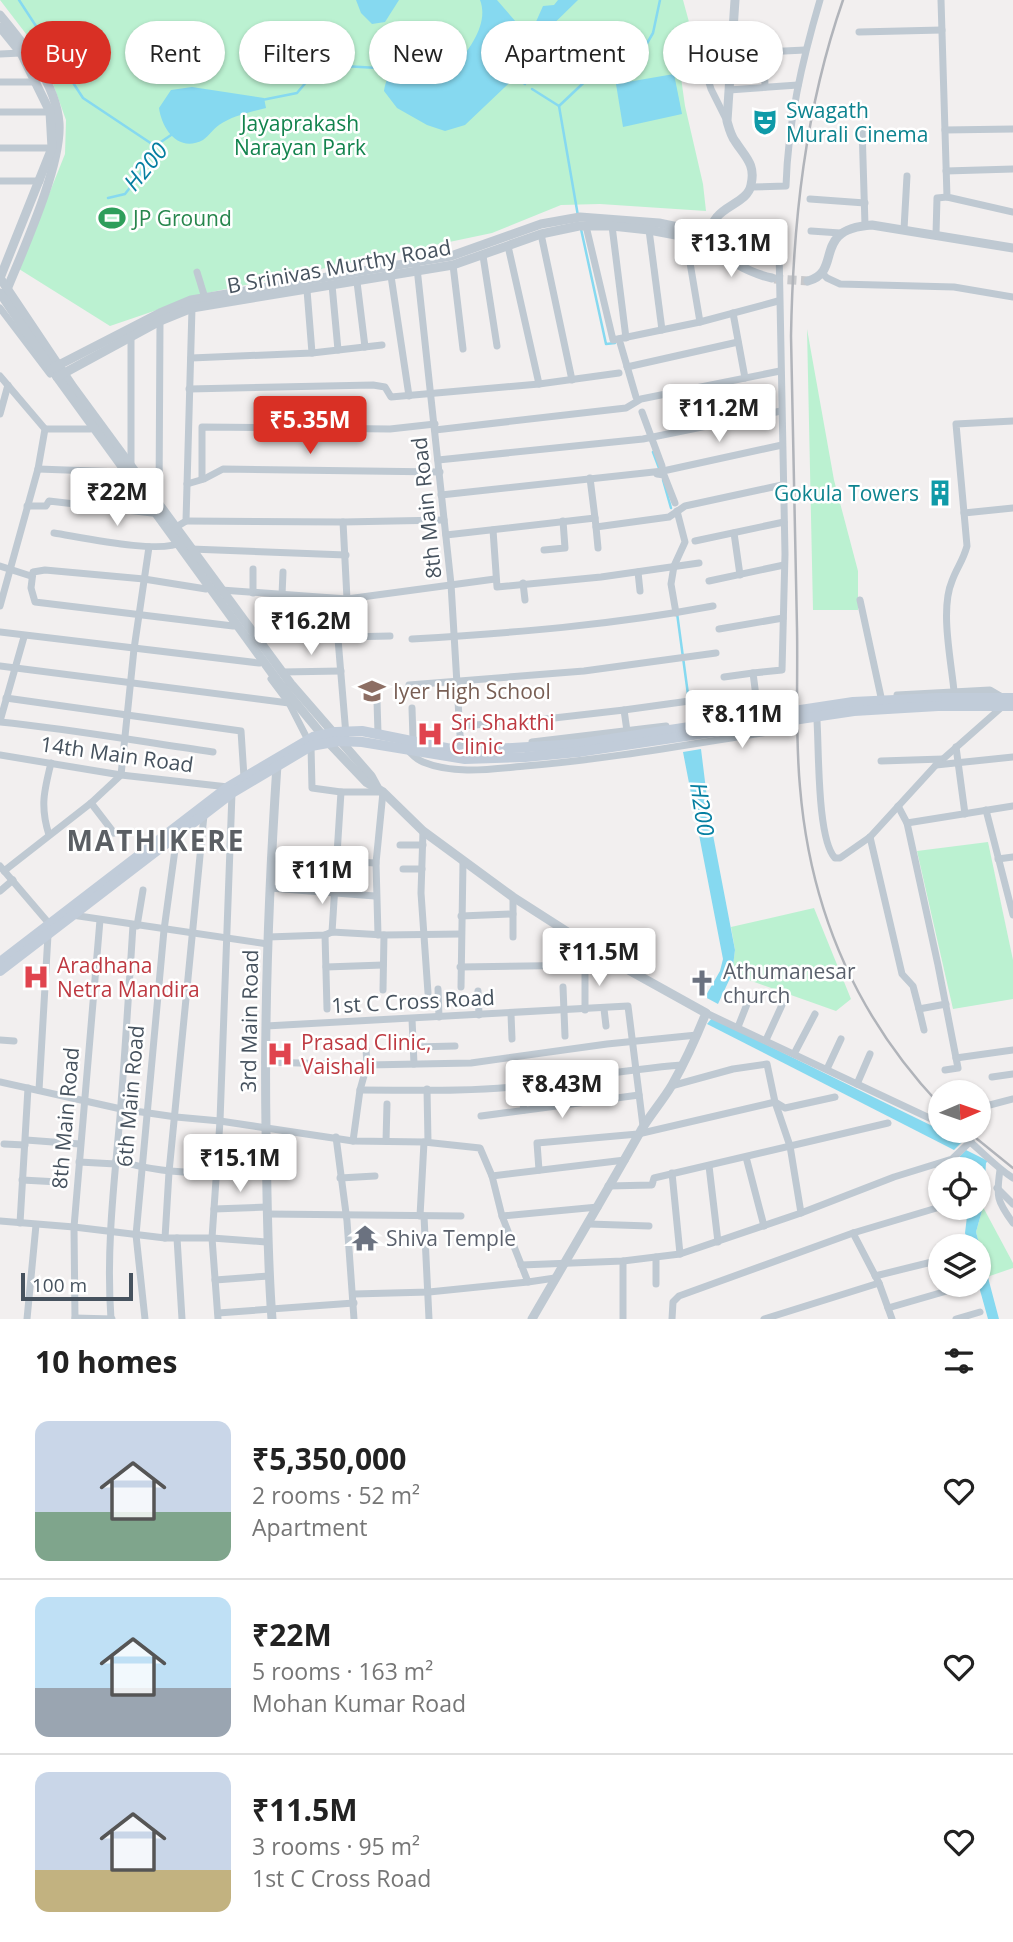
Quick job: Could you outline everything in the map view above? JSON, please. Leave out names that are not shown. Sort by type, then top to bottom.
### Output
[{"type":"main road","points":[[0,962],[71,915],[178,835],[204,815],[244,777],[309,742],[378,733],[465,759],[525,757],[854,711],[937,702],[1006,704]]},
{"type":"main road","points":[[335,737],[461,751],[578,748]]},
{"type":"main road","points":[[0,971],[230,790],[277,765],[309,742]]},
{"type":"street","points":[[727,121],[735,0]]},
{"type":"street","points":[[751,187],[786,186],[787,150],[797,85],[820,0]]},
{"type":"street","points":[[942,0],[947,197]]},
{"type":"street","points":[[0,15],[33,55],[54,100],[59,121],[59,140],[51,175],[2,295]]},
{"type":"street","points":[[0,27],[21,53]]},
{"type":"street","points":[[859,32],[942,30]]},
{"type":"street","points":[[765,87],[764,52],[805,50]]},
{"type":"street","points":[[0,54],[21,53]]},
{"type":"street","points":[[0,82],[21,82]]},
{"type":"street","points":[[37,84],[50,112],[52,148],[0,278],[2,295],[276,680],[335,737],[380,789],[423,831],[513,897],[617,963],[706,1013],[928,1117]]},
{"type":"street","points":[[710,84],[734,140],[752,166],[751,187],[745,196],[717,216],[713,224],[712,238],[720,251],[741,268],[772,278]]},
{"type":"street","points":[[729,90],[797,85]]},
{"type":"street","points":[[0,112],[50,112]]},
{"type":"street","points":[[862,127],[865,225]]},
{"type":"street","points":[[945,130],[1013,129]]},
{"type":"street","points":[[0,148],[52,148]]},
{"type":"street","points":[[946,171],[1013,169]]},
{"type":"street","points":[[904,229],[907,176]]},
{"type":"street","points":[[0,181],[40,181]]},
{"type":"street","points":[[936,233],[937,198],[947,197],[1013,212]]},
{"type":"street","points":[[810,198],[865,203]]},
{"type":"street","points":[[580,223],[612,340],[700,322],[778,301]]},
{"type":"street","name":"B Srinivas Murthy Road","points":[[55,372],[78,365],[160,321],[192,308],[391,276],[417,268],[453,265],[580,223],[649,230],[686,239],[712,238]]},
{"type":"street","points":[[55,372],[160,313],[191,300],[334,275],[417,268],[541,224],[659,223],[712,238],[768,238],[775,241],[779,249],[785,565],[782,670],[724,677]]},
{"type":"street","points":[[808,281],[822,273],[840,233],[865,225],[936,233],[1013,248]]},
{"type":"street","points":[[612,226],[622,338],[636,397]]},
{"type":"street","points":[[649,230],[662,330]]},
{"type":"street","points":[[811,230],[840,233]]},
{"type":"street","points":[[541,234],[572,380]]},
{"type":"street","points":[[686,239],[700,322]]},
{"type":"street","points":[[508,246],[539,384]]},
{"type":"street","points":[[483,256],[497,346]]},
{"type":"street","points":[[453,265],[463,349]]},
{"type":"street","name":"8th Main Road","points":[[417,268],[451,584],[461,751]]},
{"type":"street","points":[[197,272],[205,298]]},
{"type":"street","points":[[822,273],[839,284],[954,287],[1013,297]]},
{"type":"street","points":[[391,276],[409,396]]},
{"type":"street","points":[[357,282],[365,347]]},
{"type":"street","points":[[332,285],[338,350]]},
{"type":"street","points":[[307,290],[312,353]]},
{"type":"street","points":[[0,308],[55,372],[90,429],[152,513],[170,530]]},
{"type":"street","points":[[186,521],[192,308]]},
{"type":"street","points":[[733,313],[745,378]]},
{"type":"street","points":[[159,502],[160,321]]},
{"type":"street","points":[[131,338],[131,465]]},
{"type":"street","points":[[627,367],[738,342]]},
{"type":"street","points":[[191,358],[312,353],[382,345]]},
{"type":"street","points":[[74,387],[78,365]]},
{"type":"street","points":[[202,479],[202,427],[435,427],[626,408],[640,399],[780,371]]},
{"type":"street","points":[[55,372],[74,387],[159,502],[170,530]]},
{"type":"street","points":[[189,390],[373,385],[385,387],[391,397],[539,384],[619,373]]},
{"type":"street","points":[[0,376],[45,429],[90,429]]},
{"type":"street","points":[[0,414],[8,385]]},
{"type":"street","points":[[438,460],[643,439],[781,411]]},
{"type":"street","points":[[642,412],[658,469],[665,477],[685,542],[674,566],[671,584],[676,613]]},
{"type":"street","points":[[954,691],[949,597],[952,581],[963,563],[967,546],[956,424],[1013,421]]},
{"type":"street","points":[[0,606],[38,469],[45,429]]},
{"type":"street","points":[[441,495],[658,469],[782,445]]},
{"type":"street","points":[[38,469],[122,472]]},
{"type":"street","points":[[187,484],[223,469],[440,472]]},
{"type":"street","points":[[590,478],[598,548]]},
{"type":"street","points":[[446,535],[564,521],[596,523],[669,517],[676,507],[782,485]]},
{"type":"street","points":[[27,506],[46,506],[49,501],[152,513]]},
{"type":"street","points":[[964,513],[1013,508]]},
{"type":"street","points":[[170,530],[186,521],[444,520]]},
{"type":"street","points":[[544,550],[565,548],[564,521]]},
{"type":"street","points":[[343,522],[347,599]]},
{"type":"street","points":[[695,541],[784,522]]},
{"type":"street","points":[[493,530],[497,587],[601,577],[699,562]]},
{"type":"street","points":[[54,533],[149,547],[180,543],[191,549],[282,672],[335,737]]},
{"type":"street","points":[[733,533],[740,575]]},
{"type":"street","points":[[180,543],[206,589],[289,703],[309,742],[312,788],[341,792],[380,789]]},
{"type":"street","points":[[39,1090],[50,929],[2,869],[91,803],[121,775],[134,649],[149,547]]},
{"type":"street","points":[[191,549],[346,555]]},
{"type":"street","points":[[709,581],[785,565]]},
{"type":"street","points":[[0,566],[31,576]]},
{"type":"street","points":[[253,569],[253,593]]},
{"type":"street","points":[[206,589],[144,579],[45,570],[33,572],[31,576],[31,591],[35,602],[233,626]]},
{"type":"street","points":[[282,595],[283,572]]},
{"type":"street","points":[[638,572],[640,591]]},
{"type":"street","points":[[221,590],[347,599],[495,579]]},
{"type":"street","points":[[523,583],[525,600]]},
{"type":"street","points":[[860,600],[881,697]]},
{"type":"street","points":[[412,639],[505,634],[635,620],[713,606]]},
{"type":"street","points":[[719,629],[783,618]]},
{"type":"street","points":[[0,632],[260,663]]},
{"type":"street","points":[[24,636],[0,721],[213,752]]},
{"type":"street","points":[[297,638],[390,636]]},
{"type":"street","points":[[335,737],[341,671],[338,639]]},
{"type":"street","points":[[409,685],[584,671],[716,653]]},
{"type":"street","points":[[0,666],[289,703]]},
{"type":"street","points":[[282,672],[341,671]]},
{"type":"street","points":[[752,673],[758,712]]},
{"type":"street","points":[[809,705],[990,690],[1006,704]]},
{"type":"street","points":[[6,698],[241,731],[244,777]]},
{"type":"street","points":[[460,726],[559,718],[711,698]]},
{"type":"street","points":[[377,701],[378,733]]},
{"type":"street","points":[[882,713],[972,709],[1006,704]]},
{"type":"street","points":[[817,721],[822,816],[827,846],[835,858],[840,858],[870,837],[935,766],[1006,704]]},
{"type":"street","points":[[412,708],[410,744],[415,759],[472,770],[592,759],[781,730]]},
{"type":"street","points":[[461,751],[693,723],[781,709]]},
{"type":"street","points":[[624,710],[626,731]]},
{"type":"street","points":[[732,716],[735,737]]},
{"type":"street","points":[[589,736],[592,759]]},
{"type":"street","points":[[956,747],[965,814]]},
{"type":"street","name":"14th Main Road","points":[[0,755],[230,790]]},
{"type":"street","points":[[935,766],[1013,757]]},
{"type":"street","points":[[881,761],[943,759]]},
{"type":"street","points":[[49,835],[42,800],[51,763]]},
{"type":"street","name":"3rd Main Road","points":[[272,1314],[266,1242],[265,1062],[271,858],[277,765]]},
{"type":"street","points":[[380,789],[375,896],[381,935],[383,990]]},
{"type":"street","points":[[230,790],[220,1121],[212,1238],[218,1316],[272,1314],[354,1303]]},
{"type":"street","points":[[327,1009],[328,934],[341,792]]},
{"type":"street","points":[[91,803],[114,833]]},
{"type":"street","points":[[898,806],[907,823],[958,1068],[945,1070]]},
{"type":"street","points":[[907,823],[1013,806]]},
{"type":"street","points":[[986,810],[1013,915]]},
{"type":"street","points":[[165,1238],[204,815]]},
{"type":"street","points":[[423,831],[424,934],[428,993]]},
{"type":"street","name":"6th Main Road","points":[[145,1319],[136,1235],[164,930],[178,835]]},
{"type":"street","points":[[870,837],[902,974],[913,986],[924,1030]]},
{"type":"street","points":[[400,845],[423,845]]},
{"type":"street","points":[[998,859],[1013,857]]},
{"type":"street","points":[[271,858],[376,863]]},
{"type":"street","points":[[461,987],[463,862]]},
{"type":"street","points":[[403,869],[422,869]]},
{"type":"street","points":[[0,891],[13,880]]},
{"type":"street","points":[[270,888],[375,896]]},
{"type":"street","points":[[75,1318],[112,1319],[108,1280],[110,1231],[135,926],[144,890]]},
{"type":"street","points":[[513,897],[513,937]]},
{"type":"street","points":[[461,916],[513,914]]},
{"type":"street","points":[[71,915],[225,939],[268,940],[328,934],[461,934]]},
{"type":"street","name":"8th Main Road","points":[[75,1318],[74,1227],[100,920]]},
{"type":"street","points":[[326,967],[383,965]]},
{"type":"street","points":[[585,965],[585,1010]]},
{"type":"street","points":[[460,967],[596,965]]},
{"type":"street","points":[[563,987],[565,1036]]},
{"type":"street","points":[[438,989],[439,1017]]},
{"type":"street","points":[[478,991],[479,1015]]},
{"type":"street","points":[[737,1027],[749,999]]},
{"type":"street","points":[[919,1009],[946,1004]]},
{"type":"street","points":[[606,1026],[604,1009],[628,1006],[641,1130]]},
{"type":"street","points":[[766,1040],[782,1006]]},
{"type":"street","name":"1st C Cross Road","points":[[266,1026],[604,1009]]},
{"type":"street","points":[[532,1319],[641,1130],[671,1086],[706,1013]]},
{"type":"street","points":[[511,1014],[512,1039]]},
{"type":"street","points":[[794,1054],[815,1014]]},
{"type":"street","points":[[412,1019],[414,1064]]},
{"type":"street","points":[[265,1062],[366,1065],[471,1063],[697,1035]]},
{"type":"street","points":[[827,1069],[841,1039]]},
{"type":"street","points":[[0,1040],[14,1041]]},
{"type":"street","points":[[414,1047],[455,1046]]},
{"type":"street","points":[[353,1141],[366,1065],[366,1049]]},
{"type":"street","points":[[956,1058],[1013,1050]]},
{"type":"street","points":[[857,1084],[870,1054]]},
{"type":"street","points":[[671,1086],[733,1069],[767,1064],[775,1102],[790,1146],[801,1213]]},
{"type":"street","points":[[360,1090],[520,1086],[682,1065]]},
{"type":"street","points":[[992,1077],[1013,1074]]},
{"type":"street","points":[[0,1082],[146,1113],[353,1141],[426,1142],[480,1148],[492,1176],[502,1216],[528,1282]]},
{"type":"street","points":[[520,1086],[524,1110]]},
{"type":"street","points":[[20,1223],[28,1088]]},
{"type":"street","points":[[427,1090],[422,1216],[429,1319]]},
{"type":"street","points":[[481,1116],[639,1095]]},
{"type":"street","points":[[539,1170],[537,1143],[641,1130],[775,1102],[785,1108],[835,1097]]},
{"type":"street","points":[[991,1105],[1013,1099]]},
{"type":"street","points":[[386,1141],[387,1104]]},
{"type":"street","points":[[608,1186],[652,1185],[654,1178],[672,1173],[888,1123]]},
{"type":"street","points":[[336,1137],[347,1221],[354,1319]]},
{"type":"street","points":[[521,1265],[623,1261],[680,1254],[801,1213],[894,1177],[952,1159],[969,1143]]},
{"type":"street","points":[[973,1143],[1000,1170],[1013,1178]]},
{"type":"street","points":[[4,1144],[80,1144]]},
{"type":"street","points":[[746,1157],[764,1226]]},
{"type":"street","points":[[492,1176],[625,1160]]},
{"type":"street","points":[[79,1162],[116,1162],[169,1172],[215,1174]]},
{"type":"street","points":[[709,1166],[718,1242]]},
{"type":"street","points":[[1000,1170],[997,1188],[999,1205],[1013,1223]]},
{"type":"street","points":[[672,1173],[680,1254]]},
{"type":"street","points":[[340,1178],[375,1176]]},
{"type":"street","points":[[22,1180],[59,1182]]},
{"type":"street","points":[[997,1188],[1013,1204]]},
{"type":"street","points":[[502,1216],[598,1207]]},
{"type":"street","points":[[214,1209],[461,1216]]},
{"type":"street","points":[[672,1319],[673,1302],[679,1296],[853,1233],[928,1211]]},
{"type":"street","points":[[0,1229],[0,1221],[165,1238],[266,1242]]},
{"type":"street","points":[[589,1224],[649,1226]]},
{"type":"street","points":[[27,1319],[36,1225]]},
{"type":"street","points":[[853,1233],[877,1280],[892,1319]]},
{"type":"street","points":[[177,1238],[182,1319]]},
{"type":"street","points":[[656,1257],[656,1284]]},
{"type":"street","points":[[623,1261],[623,1319]]},
{"type":"street","points":[[764,1319],[928,1264]]},
{"type":"street","points":[[215,1280],[269,1276]]},
{"type":"street","points":[[354,1294],[429,1292],[555,1278]]},
{"type":"street","points":[[888,1308],[928,1296]]},
{"type":"street","points":[[956,1319],[980,1312]]},
{"type":"green space","name":"Jayaprakash Narayan Park","points":[[0,0],[683,0],[689,21],[663,21],[663,84],[682,84],[706,211],[600,204],[561,205],[492,233],[207,293],[110,326],[19,269],[65,154],[66,120],[53,84],[111,84],[111,21],[21,21],[21,27]]},
{"type":"green space","points":[[807,329],[834,480],[858,571],[858,610],[813,610]]},
{"type":"green space","points":[[988,842],[1013,960],[1013,999],[953,1009],[917,851]]},
{"type":"green space","points":[[814,908],[851,999],[836,1011],[732,974],[735,950],[731,927]]},
{"type":"green space","points":[[979,1220],[990,1220],[1013,1263],[1013,1268],[991,1276],[991,1234],[976,1232]]},
{"type":"water","points":[[356,0],[399,0],[386,21],[369,21],[361,13]]},
{"type":"water","points":[[480,0],[497,0],[515,21],[481,21]]},
{"type":"water","points":[[558,0],[578,0],[556,21],[536,21],[543,6],[554,5]]},
{"type":"water","points":[[481,22],[481,84],[508,84],[465,125],[445,131],[427,125],[397,108],[384,91],[386,84],[467,84],[467,51]]},
{"type":"water","points":[[663,76],[663,84],[676,84],[682,114],[623,127],[616,84],[649,84],[649,78]]},
{"type":"water","points":[[192,87],[264,98],[266,108],[230,119],[203,140],[186,143],[173,137],[168,131],[159,108],[171,90]]},
{"type":"water","points":[[701,749],[709,814],[735,950],[732,974],[718,1004],[705,997],[720,971],[723,959],[683,752]]},
{"type":"water","points":[[712,1018],[928,1124],[928,1137],[707,1024]]},
{"type":"water","points":[[940,1143],[961,1143],[954,1150]]},
{"type":"water","points":[[966,1150],[980,1157],[959,1157]]},
{"type":"water","points":[[967,1220],[979,1220],[977,1234],[965,1233]]},
{"type":"water","points":[[991,1289],[999,1319],[988,1319],[982,1297],[991,1297]]},
{"type":"waterway","points":[[19,0],[83,98],[155,146]]},
{"type":"waterway","points":[[559,106],[595,72],[632,59],[646,45],[653,33],[660,0]]},
{"type":"waterway","name":"H200","points":[[262,100],[297,93],[313,74],[343,66],[369,67]]},
{"type":"waterway","name":"H200","points":[[532,89],[559,106],[578,216]]},
{"type":"waterway","name":"H200","points":[[108,198],[125,194],[139,176],[155,146],[174,133]]},
{"type":"waterway","name":"H200","points":[[581,229],[606,344],[615,343]]},
{"type":"waterway","name":"H200","points":[[653,452],[659,468]]},
{"type":"waterway","name":"H200","points":[[663,480],[671,508]]},
{"type":"waterway","name":"H200","points":[[677,613],[692,724]]},
{"type":"tunnel","points":[[774,279],[808,281]]},
{"type":"railway","points":[[843,0],[819,82],[810,124],[798,208],[792,293],[798,767],[805,832],[814,876],[826,918],[842,958],[861,997],[884,1034],[928,1091]]},
{"type":"railway","points":[[982,1143],[1013,1168]]},
{"type":"place","name":"Swagath Murali Cinema","points":[[765,122]]},
{"type":"place","name":"JP Ground","points":[[112,218]]},
{"type":"place","name":"Gokula Towers","points":[[940,493]]},
{"type":"place","name":"Iyer High School","points":[[372,691]]},
{"type":"place","name":"Sri Shakthi Clinic","points":[[430,734]]},
{"type":"place","name":"Aradhana Netra Mandira","points":[[36,977]]},
{"type":"place","name":"Athumanesar church","points":[[702,983]]},
{"type":"place","name":"Prasad Clinic, Vaishali","points":[[280,1054]]},
{"type":"place","name":"Shiva Temple","points":[[365,1238]]},
{"type":"district","name":"MATHIKERE","points":[[156,840]]}]
